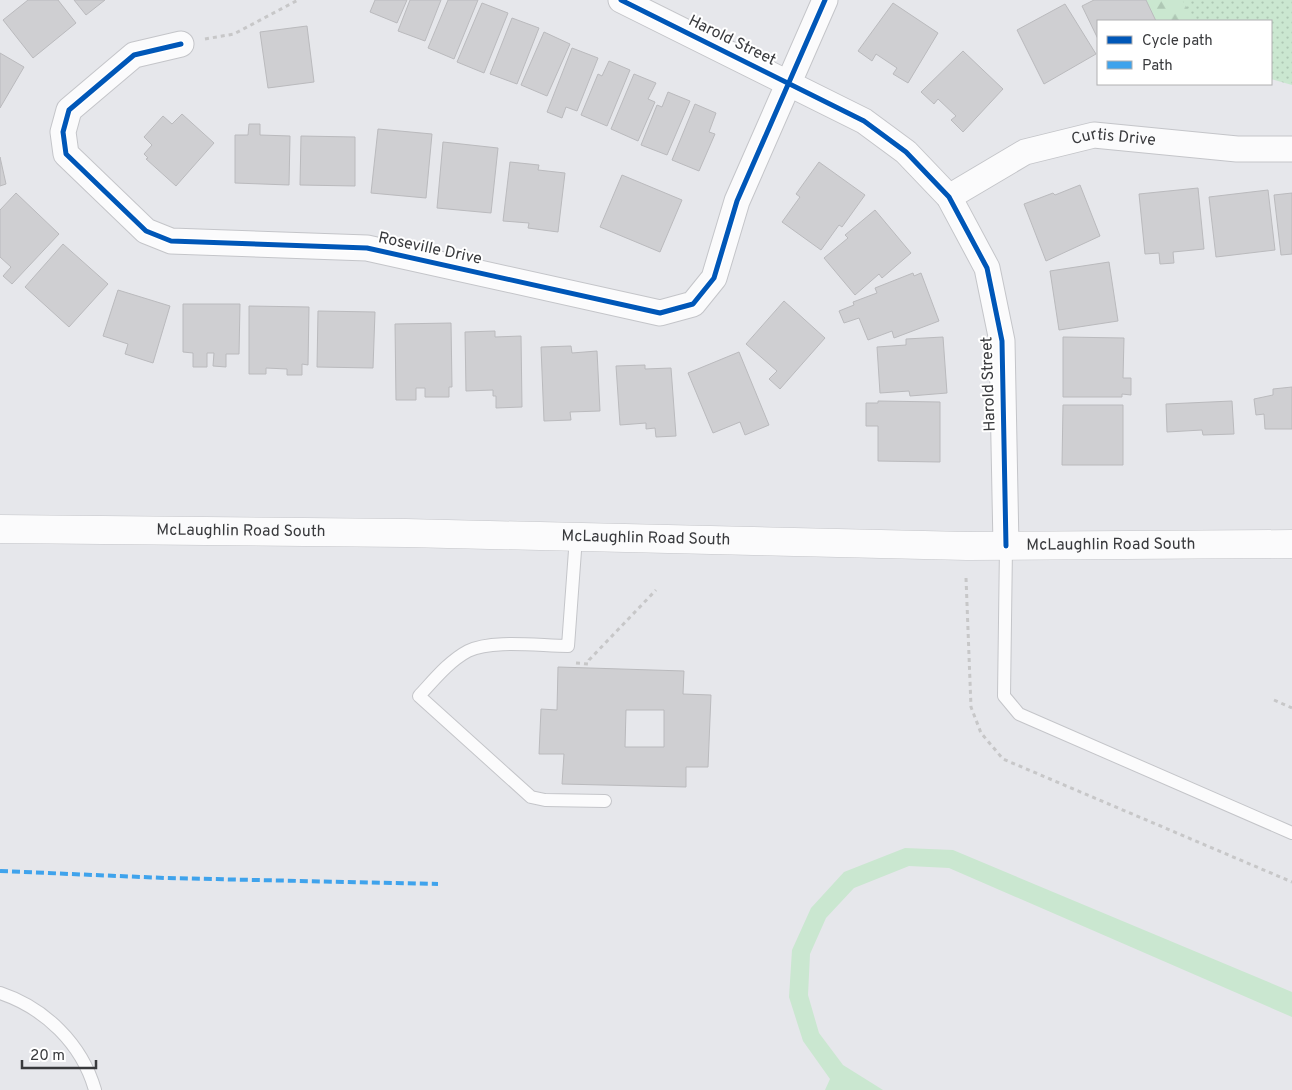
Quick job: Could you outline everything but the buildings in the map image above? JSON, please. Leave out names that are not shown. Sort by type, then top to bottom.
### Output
[{"type":"main road","name":"McLaughlin Road South","points":[[0,529],[576,537],[1006,546],[1292,544]]},
{"type":"street","name":"Harold Street","points":[[621,0],[864,121],[906,152],[948,196],[987,268],[1002,341],[1006,546]]},
{"type":"street","name":"Roseville Drive","points":[[181,44],[134,55],[69,110],[63,132],[66,154],[146,231],[172,241],[367,248],[660,312],[693,304],[714,278],[737,200],[825,0]]},
{"type":"street","name":"Curtis Drive","points":[[948,196],[1025,152],[1094,135],[1237,149],[1292,148]]},
{"type":"lane","points":[[576,537],[568,646],[489,645],[474,648],[456,659],[419,696],[531,797],[546,800],[605,801]]},
{"type":"lane","points":[[1006,546],[1004,696],[1013,708],[1019,714],[1292,833]]},
{"type":"lane","points":[[0,993],[21,1000],[50,1020],[71,1042],[90,1070],[95,1090]]},
{"type":"path","points":[[181,44],[234,34],[298,0]]},
{"type":"path","points":[[966,578],[971,707],[981,733],[1003,759],[1292,882]]},
{"type":"path","points":[[570,663],[588,664],[589,660],[656,590]]},
{"type":"path","points":[[1274,700],[1292,708]]},
{"type":"green space","points":[[1144,0],[1292,0],[1272,20],[1147,20]]},
{"type":"green space","points":[[1182,0],[1292,0],[1292,85],[1272,79],[1272,20],[1195,20]]},
{"type":"green space","points":[[905,848],[953,850],[1292,992],[1292,1017],[949,868],[909,866],[854,888],[826,918],[810,954],[808,995],[819,1033],[843,1065],[883,1090],[825,1090],[830,1079],[803,1041],[789,997],[792,950],[811,908],[844,872]]},
{"type":"marked path","points":[[0,871],[165,878],[438,884]]},
{"type":"cycle path","points":[[621,0],[864,121],[906,152],[949,197],[987,268],[1002,341],[1006,546]]},
{"type":"cycle path","points":[[181,44],[134,55],[69,110],[63,132],[66,154],[146,231],[171,241],[367,248],[660,313],[693,304],[714,278],[737,201],[825,0]]}]
